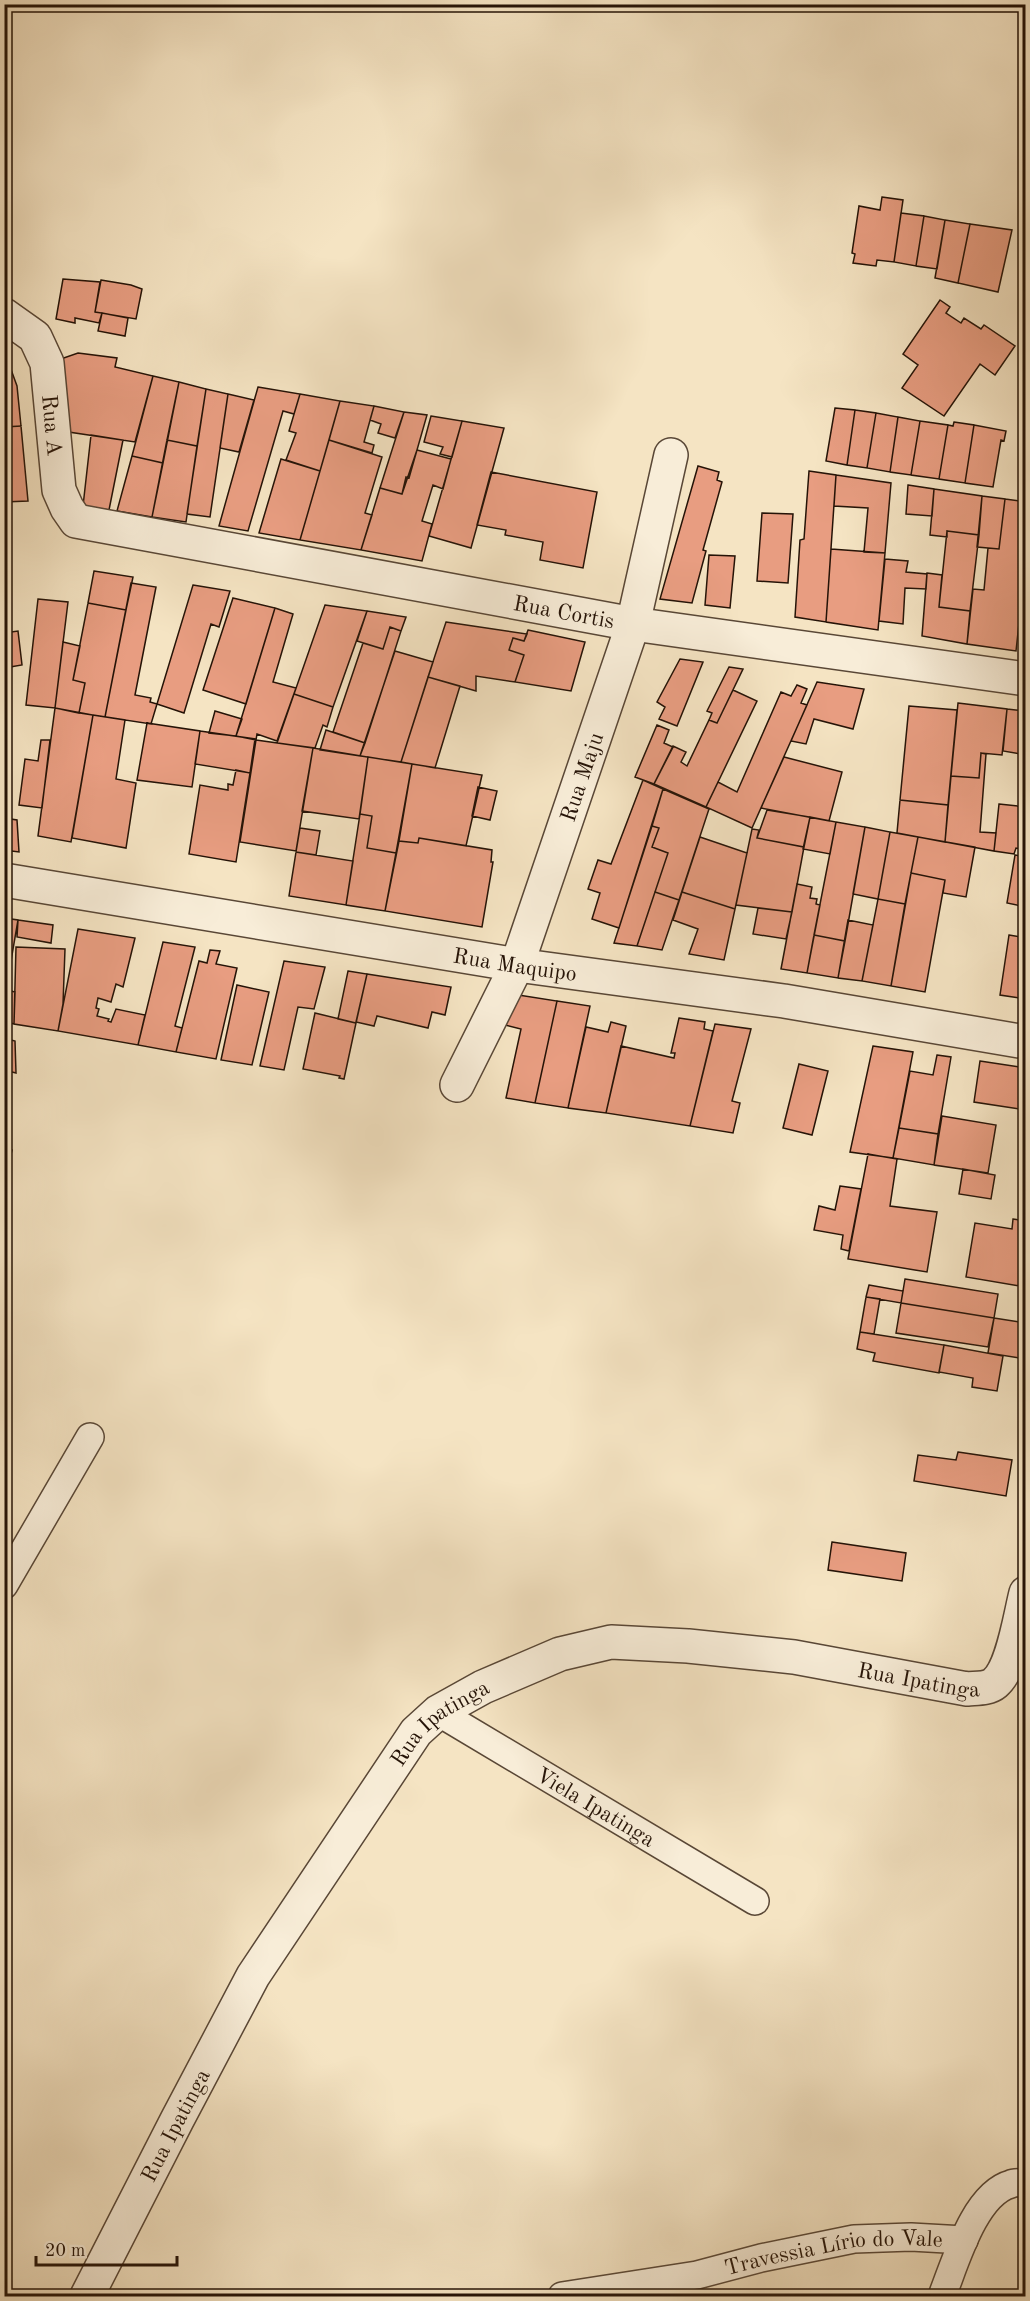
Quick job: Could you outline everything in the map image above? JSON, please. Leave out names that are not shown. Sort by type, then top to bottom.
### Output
[{"type":"street","name":"Rua A","points":[[4,315],[36,337],[47,363],[59,490],[67,508],[76,521],[104,527]]},
{"type":"street","name":"Rua Maju","points":[[457,1085],[517,965],[633,624],[671,455]]},
{"type":"street","name":"Rua Cortis","points":[[104,527],[633,624],[1026,679]]},
{"type":"street","name":"Rua Maquipo","points":[[4,880],[517,965],[784,1001],[1026,1042]]},
{"type":"street","name":"Rua Ipatinga","points":[[87,2296],[253,1977],[416,1732],[438,1713],[483,1687],[560,1654],[611,1642],[688,1646],[794,1657],[968,1689],[981,1688],[994,1685],[1003,1674],[1026,1593]]},
{"type":"lane","points":[[4,1585],[90,1437]]},
{"type":"lane","name":"Viela Ipatinga","points":[[438,1713],[755,1901]]},
{"type":"lane","points":[[942,2296],[964,2240],[978,2214],[998,2191],[1011,2184],[1026,2183]]},
{"type":"lane","name":"Travessia Lírio do Vale","points":[[562,2296],[697,2275],[761,2258],[854,2239],[911,2237],[964,2240]]},
{"type":"building","points":[[882,197],[903,200],[894,262],[877,260],[876,266],[853,263],[855,254],[852,253],[859,206],[880,210]]},
{"type":"building","points":[[901,213],[924,216],[916,266],[894,262]]},
{"type":"building","points":[[924,216],[945,220],[937,269],[916,266]]},
{"type":"building","points":[[945,220],[970,224],[958,283],[935,278]]},
{"type":"building","points":[[970,224],[1012,230],[998,292],[958,283]]},
{"type":"building","points":[[63,279],[100,282],[95,312],[102,313],[99,323],[75,318],[75,323],[56,319]]},
{"type":"building","points":[[101,280],[142,289],[136,319],[95,312]]},
{"type":"building","points":[[940,300],[950,307],[946,313],[961,323],[964,318],[981,329],[984,325],[1015,346],[995,375],[980,364],[944,416],[902,388],[918,365],[903,354]]},
{"type":"building","points":[[102,313],[128,318],[125,336],[98,331]]},
{"type":"building","points":[[78,353],[117,358],[115,367],[153,376],[135,442],[62,431],[55,361]]},
{"type":"building","points":[[4,362],[9,364],[17,386],[21,426],[4,427]]},
{"type":"building","points":[[153,376],[179,382],[163,463],[132,456]]},
{"type":"building","points":[[179,382],[206,389],[197,446],[167,440]]},
{"type":"building","points":[[258,387],[300,394],[294,414],[283,411],[248,531],[219,526]]},
{"type":"building","points":[[206,389],[228,394],[210,517],[187,514]]},
{"type":"building","points":[[228,394],[254,400],[239,452],[220,448]]},
{"type":"building","points":[[300,394],[340,401],[320,471],[286,460],[296,433],[289,431]]},
{"type":"building","points":[[340,401],[374,406],[364,442],[374,445],[372,453],[329,440]]},
{"type":"building","points":[[374,406],[404,412],[395,438],[378,433],[381,424],[370,420]]},
{"type":"building","points":[[835,408],[855,410],[847,465],[826,461]]},
{"type":"building","points":[[855,410],[876,413],[867,468],[847,465]]},
{"type":"building","points":[[404,412],[427,415],[409,478],[406,477],[402,494],[380,488]]},
{"type":"building","points":[[876,413],[898,417],[890,472],[867,468]]},
{"type":"building","points":[[431,416],[462,421],[452,457],[440,454],[443,447],[424,442]]},
{"type":"building","points":[[898,417],[920,421],[911,475],[890,472]]},
{"type":"building","points":[[462,421],[504,428],[471,548],[429,536]]},
{"type":"building","points":[[920,421],[948,425],[939,479],[911,475]]},
{"type":"building","points":[[954,422],[974,425],[965,483],[939,479],[948,425],[953,426]]},
{"type":"building","points":[[974,425],[1006,431],[1004,441],[1001,440],[993,487],[965,483]]},
{"type":"building","points":[[21,426],[28,501],[4,502],[4,427]]},
{"type":"building","points":[[91,435],[123,440],[109,510],[83,506]]},
{"type":"building","points":[[167,440],[197,446],[186,522],[152,517]]},
{"type":"building","points":[[329,440],[382,457],[365,513],[372,515],[361,550],[300,540]]},
{"type":"building","points":[[417,450],[451,459],[443,489],[433,485],[422,521],[432,524],[422,561],[361,550],[380,488],[402,494]]},
{"type":"building","points":[[132,456],[163,463],[152,517],[117,511]]},
{"type":"building","points":[[281,459],[320,471],[300,540],[259,533]]},
{"type":"building","points":[[698,466],[719,472],[717,480],[722,482],[703,550],[706,551],[692,603],[660,599]]},
{"type":"building","points":[[809,471],[836,475],[826,622],[795,617],[800,540],[804,539]]},
{"type":"building","points":[[491,472],[597,492],[583,568],[540,560],[543,542],[505,535],[506,530],[477,525]]},
{"type":"building","points":[[836,475],[891,483],[885,553],[864,552],[868,508],[834,506]]},
{"type":"building","points":[[908,485],[934,489],[932,516],[906,514]]},
{"type":"building","points":[[934,489],[982,496],[979,535],[947,531],[947,537],[930,535]]},
{"type":"building","points":[[982,496],[1005,499],[999,549],[977,547]]},
{"type":"building","points":[[1005,499],[1026,502],[1026,558],[1016,651],[967,644],[973,589],[984,590],[988,548],[999,549]]},
{"type":"building","points":[[762,513],[793,514],[788,583],[757,581]]},
{"type":"building","points":[[947,531],[979,535],[970,611],[939,607]]},
{"type":"building","points":[[831,549],[885,553],[878,630],[826,622]]},
{"type":"building","points":[[709,555],[735,556],[730,608],[705,605]]},
{"type":"building","points":[[885,559],[908,561],[906,572],[927,574],[926,589],[905,588],[903,624],[879,621]]},
{"type":"building","points":[[94,571],[133,577],[126,610],[88,603]]},
{"type":"building","points":[[927,573],[942,575],[939,607],[970,611],[967,644],[922,636]]},
{"type":"building","points":[[131,583],[156,587],[135,695],[151,698],[150,702],[157,704],[151,724],[105,717]]},
{"type":"building","points":[[193,585],[230,591],[219,627],[211,624],[184,713],[157,704]]},
{"type":"building","points":[[233,598],[275,608],[246,704],[203,690]]},
{"type":"building","points":[[38,599],[68,602],[55,708],[26,705]]},
{"type":"building","points":[[88,603],[126,610],[105,717],[79,713],[85,683],[73,680]]},
{"type":"building","points":[[325,605],[367,611],[333,707],[294,694]]},
{"type":"building","points":[[275,608],[293,614],[273,682],[296,688],[277,741],[257,734],[256,740],[236,736]]},
{"type":"building","points":[[367,611],[406,617],[401,631],[390,627],[383,649],[357,641]]},
{"type":"building","points":[[446,622],[527,634],[524,641],[513,638],[509,650],[524,655],[515,682],[476,676],[476,691],[428,677]]},
{"type":"building","points":[[390,627],[401,631],[365,743],[333,732],[363,643],[383,649]]},
{"type":"building","points":[[528,630],[585,642],[571,691],[515,682],[524,655],[509,650],[513,638],[524,641]]},
{"type":"building","points":[[18,631],[22,665],[4,668],[4,633]]},
{"type":"building","points":[[63,642],[80,646],[73,680],[85,683],[79,713],[55,708]]},
{"type":"building","points":[[395,651],[433,662],[401,762],[360,756]]},
{"type":"building","points":[[680,659],[703,662],[677,726],[659,719],[665,707],[657,702]]},
{"type":"building","points":[[729,667],[743,669],[717,723],[709,720],[712,713],[707,711]]},
{"type":"building","points":[[428,677],[460,686],[435,768],[401,762]]},
{"type":"building","points":[[817,682],[864,689],[853,729],[814,719],[806,744],[791,741]]},
{"type":"building","points":[[797,685],[807,689],[801,703],[807,705],[752,828],[706,807],[718,782],[737,792],[781,692],[791,696]]},
{"type":"building","points":[[733,690],[757,701],[706,807],[654,784],[673,746],[686,752],[681,762],[687,766],[709,720],[717,723]]},
{"type":"building","points":[[294,694],[333,707],[327,727],[323,725],[315,748],[277,743]]},
{"type":"building","points":[[4,703],[9,704],[11,731],[6,730],[4,737]]},
{"type":"building","points":[[958,703],[1007,709],[1002,755],[981,753],[979,778],[951,776]]},
{"type":"building","points":[[909,706],[957,710],[948,805],[900,800]]},
{"type":"building","points":[[55,708],[93,715],[71,842],[38,836]]},
{"type":"building","points":[[1007,709],[1026,711],[1026,755],[1003,751]]},
{"type":"building","points":[[215,711],[242,719],[236,736],[209,733]]},
{"type":"building","points":[[93,715],[125,720],[116,779],[136,783],[126,848],[72,838]]},
{"type":"building","points":[[147,723],[200,731],[192,787],[137,780]]},
{"type":"building","points":[[657,725],[669,730],[664,743],[673,747],[654,784],[635,777]]},
{"type":"building","points":[[326,730],[365,743],[360,756],[320,750]]},
{"type":"building","points":[[200,731],[255,739],[250,773],[195,764]]},
{"type":"building","points":[[41,740],[50,740],[42,808],[19,805],[25,759],[38,761]]},
{"type":"building","points":[[256,740],[313,748],[296,851],[240,842]]},
{"type":"building","points":[[313,748],[368,757],[359,819],[302,811]]},
{"type":"building","points":[[981,753],[986,754],[980,832],[996,833],[994,851],[945,842],[951,776],[979,778]]},
{"type":"building","points":[[368,757],[412,764],[396,853],[367,848],[372,816],[360,814]]},
{"type":"building","points":[[784,757],[842,772],[829,821],[761,808]]},
{"type":"building","points":[[412,764],[482,775],[466,846],[419,838],[418,843],[399,841]]},
{"type":"building","points":[[236,770],[250,773],[236,862],[189,854],[200,785],[228,790],[228,784],[233,785]]},
{"type":"building","points":[[643,780],[663,789],[619,928],[592,919],[600,893],[588,889],[598,860],[611,864]]},
{"type":"building","points":[[478,787],[497,791],[490,820],[472,816]]},
{"type":"building","points":[[663,789],[709,809],[679,900],[655,892],[668,853],[652,847],[659,828],[652,826]]},
{"type":"building","points":[[900,800],[948,805],[945,842],[897,833]]},
{"type":"building","points":[[999,804],[1026,807],[1026,850],[1016,848],[1014,854],[994,851]]},
{"type":"building","points":[[767,810],[810,817],[804,847],[757,838]]},
{"type":"building","points":[[360,814],[372,816],[367,848],[396,853],[385,911],[346,905]]},
{"type":"building","points":[[810,817],[836,822],[830,854],[803,849]]},
{"type":"building","points":[[4,818],[17,820],[19,852],[4,850]]},
{"type":"building","points":[[836,822],[865,827],[845,941],[814,935]]},
{"type":"building","points":[[652,826],[659,828],[652,847],[668,853],[637,946],[614,943]]},
{"type":"building","points":[[865,827],[890,832],[878,899],[853,894]]},
{"type":"building","points":[[300,828],[320,831],[316,855],[296,852]]},
{"type":"building","points":[[752,829],[759,830],[757,838],[804,847],[792,912],[736,905]]},
{"type":"building","points":[[890,832],[918,837],[905,904],[878,899]]},
{"type":"building","points":[[700,837],[747,853],[735,909],[682,892]]},
{"type":"building","points":[[918,837],[975,847],[966,897],[943,893],[945,880],[911,873]]},
{"type":"building","points":[[419,838],[492,850],[491,862],[493,862],[482,927],[385,911],[399,841],[418,843]]},
{"type":"building","points":[[296,852],[353,861],[346,905],[289,896]]},
{"type":"building","points":[[1015,855],[1026,857],[1026,907],[1007,903]]},
{"type":"building","points":[[911,873],[945,880],[925,992],[891,986]]},
{"type":"building","points":[[797,884],[812,887],[810,898],[817,899],[816,904],[820,905],[807,973],[781,969]]},
{"type":"building","points":[[655,892],[679,900],[662,950],[637,946]]},
{"type":"building","points":[[682,892],[735,909],[724,960],[689,954],[698,929],[673,920]]},
{"type":"building","points":[[878,899],[905,904],[891,986],[862,981]]},
{"type":"building","points":[[758,908],[792,912],[786,939],[753,934]]},
{"type":"building","points":[[4,918],[18,920],[10,967],[4,966]]},
{"type":"building","points":[[18,920],[53,925],[51,943],[17,937]]},
{"type":"building","points":[[848,920],[873,925],[862,981],[838,978]]},
{"type":"building","points":[[78,929],[135,938],[123,987],[116,984],[111,1002],[98,998],[96,1008],[99,1009],[97,1016],[109,1019],[108,1021],[111,1022],[116,1009],[145,1015],[138,1045],[58,1031]]},
{"type":"building","points":[[814,935],[845,941],[838,978],[807,973]]},
{"type":"building","points":[[1009,935],[1026,938],[1026,999],[1000,995]]},
{"type":"building","points":[[163,942],[195,947],[175,1026],[182,1028],[176,1052],[138,1045]]},
{"type":"building","points":[[16,947],[65,949],[63,1004],[58,1031],[14,1024]]},
{"type":"building","points":[[210,950],[220,951],[216,964],[237,968],[216,1059],[176,1052],[199,961],[207,963]]},
{"type":"building","points":[[284,961],[325,967],[314,1009],[298,1007],[284,1070],[260,1066]]},
{"type":"building","points":[[348,971],[367,974],[356,1023],[338,1019]]},
{"type":"building","points":[[367,974],[451,987],[445,1015],[432,1012],[428,1028],[377,1016],[374,1026],[356,1022]]},
{"type":"building","points":[[237,985],[269,992],[252,1065],[221,1060]]},
{"type":"building","points":[[4,989],[15,992],[14,1024],[4,1021]]},
{"type":"building","points":[[512,994],[557,1001],[535,1103],[506,1098],[521,1029],[505,1025]]},
{"type":"building","points":[[557,1001],[590,1006],[568,1108],[535,1103]]},
{"type":"building","points":[[315,1013],[356,1023],[344,1079],[339,1078],[340,1076],[303,1069]]},
{"type":"building","points":[[679,1018],[705,1022],[704,1029],[713,1031],[690,1126],[606,1113],[621,1046],[674,1058],[675,1053],[671,1053]]},
{"type":"building","points":[[611,1022],[626,1026],[606,1113],[568,1108],[586,1027],[608,1032]]},
{"type":"building","points":[[715,1024],[751,1029],[732,1101],[740,1103],[733,1133],[690,1126]]},
{"type":"building","points":[[4,1038],[15,1041],[16,1073],[4,1070]]},
{"type":"building","points":[[873,1046],[913,1052],[893,1158],[850,1152]]},
{"type":"building","points":[[937,1055],[951,1057],[938,1134],[899,1128],[910,1071],[933,1075]]},
{"type":"building","points":[[980,1061],[1026,1068],[1026,1110],[974,1102]]},
{"type":"building","points":[[799,1064],[828,1071],[812,1135],[783,1128]]},
{"type":"building","points":[[942,1116],[996,1125],[988,1173],[934,1165]]},
{"type":"building","points":[[899,1128],[938,1134],[934,1165],[893,1158]]},
{"type":"building","points":[[4,1148],[12,1150],[4,1184]]},
{"type":"building","points":[[868,1154],[897,1159],[890,1206],[937,1212],[927,1272],[848,1259]]},
{"type":"building","points":[[963,1169],[995,1175],[991,1199],[959,1194]]},
{"type":"building","points":[[840,1186],[861,1189],[849,1251],[841,1249],[843,1235],[814,1230],[819,1206],[835,1210]]},
{"type":"building","points":[[1013,1219],[1026,1221],[1026,1287],[966,1277],[975,1223],[1012,1229]]},
{"type":"building","points":[[905,1279],[998,1294],[994,1318],[901,1303]]},
{"type":"building","points":[[869,1285],[903,1291],[901,1303],[866,1297]]},
{"type":"building","points":[[866,1297],[880,1299],[874,1334],[860,1332]]},
{"type":"building","points":[[901,1303],[994,1318],[988,1347],[896,1333]]},
{"type":"building","points":[[994,1318],[1026,1323],[1026,1359],[988,1353]]},
{"type":"building","points":[[860,1332],[944,1345],[939,1373],[873,1361],[875,1353],[857,1349]]},
{"type":"building","points":[[944,1345],[1003,1356],[997,1391],[972,1387],[973,1378],[939,1372]]},
{"type":"building","points":[[958,1452],[1012,1460],[1006,1496],[914,1481],[918,1455],[956,1460]]},
{"type":"building","points":[[832,1542],[906,1553],[902,1581],[828,1570]]}]
